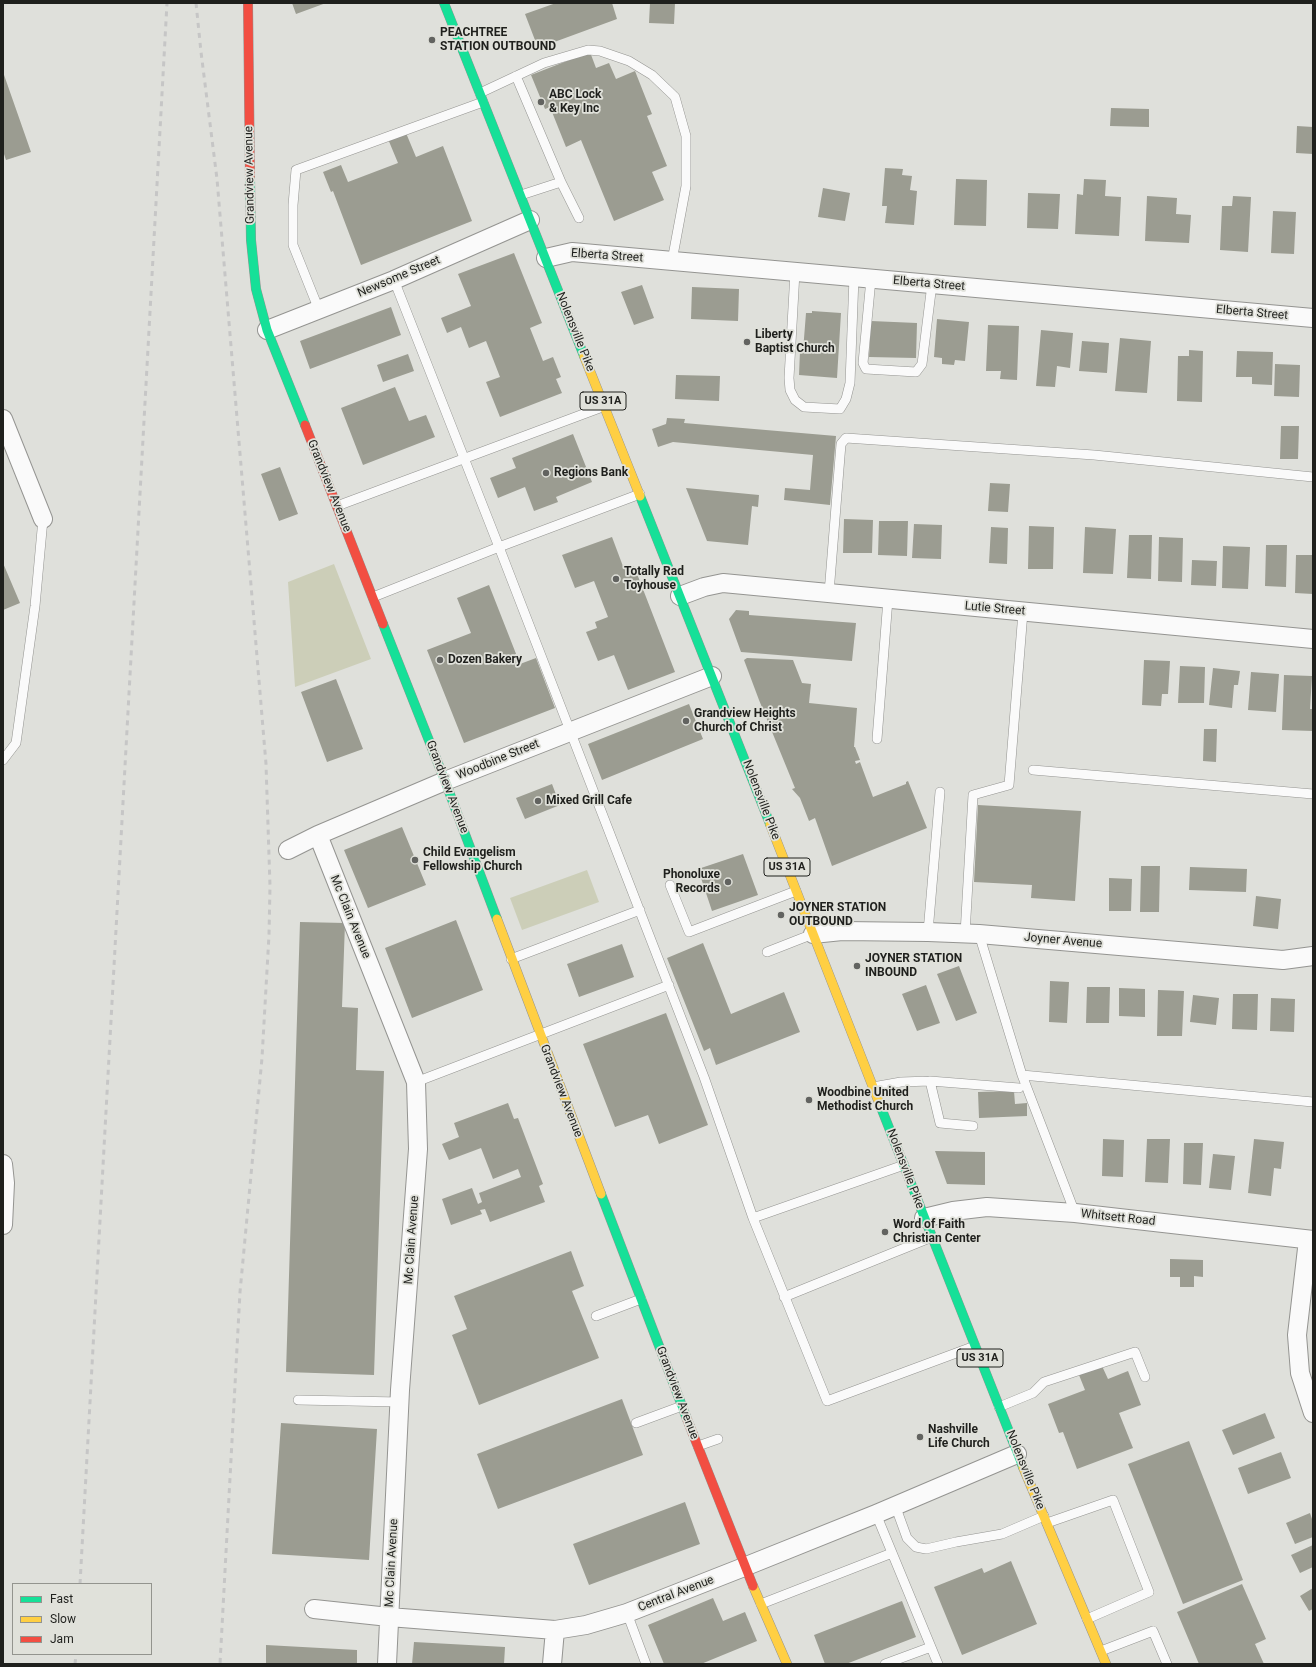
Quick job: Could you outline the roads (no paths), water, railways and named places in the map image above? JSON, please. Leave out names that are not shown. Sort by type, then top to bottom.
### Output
[{"type":"main road","name":"Grandview Avenue","points":[[248,3],[251,240],[256,289],[267,330],[445,781],[540,1036],[744,1567],[787,1664]]},
{"type":"main road","name":"Nolensville Pike","points":[[444,3],[814,934],[1017,1454],[1106,1664]]},
{"type":"street","name":"Newsome Street","points":[[267,330],[394,280],[530,220]]},
{"type":"street","name":"Elberta Street","points":[[546,258],[572,252],[1313,318]]},
{"type":"street","points":[[5,427],[43,519]]},
{"type":"street","name":"Lutie Street","points":[[680,596],[723,583],[1313,639]]},
{"type":"street","name":"Woodbine Street","points":[[288,850],[318,834],[445,781],[712,676]]},
{"type":"street","name":"Mc Clain Avenue","points":[[318,834],[416,1082],[418,1150],[400,1402],[387,1664]]},
{"type":"street","name":"Joyner Avenue","points":[[814,934],[842,931],[972,934],[1283,960],[1313,952]]},
{"type":"street","points":[[3,1164],[5,1182],[3,1226]]},
{"type":"street","name":"Whitsett Road","points":[[924,1218],[953,1211],[987,1206],[1075,1213],[1311,1240]]},
{"type":"street","points":[[1311,1240],[1297,1335],[1300,1373],[1313,1413]]},
{"type":"street","name":"Central Avenue","points":[[314,1609],[389,1617],[555,1630],[586,1625],[627,1613],[744,1567],[876,1514],[1017,1454]]},
{"type":"street","points":[[552,1664],[555,1630]]},
{"type":"lane","points":[[319,310],[294,245],[293,205],[296,170],[481,97],[516,76],[550,61],[588,50],[600,51],[629,61],[652,75],[675,97],[686,136],[686,186],[672,261]]},
{"type":"lane","points":[[516,76],[579,218]]},
{"type":"lane","points":[[520,195],[562,182]]},
{"type":"lane","points":[[795,272],[789,378],[790,390],[795,400],[804,407],[840,409],[846,399],[850,383],[862,278]]},
{"type":"lane","points":[[862,278],[863,363],[866,369],[916,372],[922,364],[932,284]]},
{"type":"lane","points":[[394,280],[669,985],[704,1077],[753,1218],[827,1401],[975,1346]]},
{"type":"lane","points":[[337,506],[605,406]]},
{"type":"lane","points":[[829,593],[841,444],[846,438],[1094,455],[1313,477]]},
{"type":"lane","points":[[373,597],[499,547],[640,494]]},
{"type":"lane","points":[[3,760],[16,743],[36,606],[43,519]]},
{"type":"lane","points":[[877,739],[888,599]]},
{"type":"lane","points":[[1023,612],[1010,785],[973,795],[972,934],[1022,1075],[1075,1213]]},
{"type":"lane","points":[[1033,770],[1313,794]]},
{"type":"lane","points":[[928,932],[940,792]]},
{"type":"lane","points":[[670,885],[689,932],[796,891]]},
{"type":"lane","points":[[511,959],[640,910]]},
{"type":"lane","points":[[767,952],[814,934]]},
{"type":"lane","points":[[416,1082],[540,1036],[669,985]]},
{"type":"lane","points":[[1022,1075],[1313,1102]]},
{"type":"lane","points":[[873,1087],[901,1082],[930,1081],[1019,1088]]},
{"type":"lane","points":[[930,1081],[940,1123],[973,1126]]},
{"type":"lane","points":[[753,1218],[904,1165]]},
{"type":"lane","points":[[784,1297],[932,1237]]},
{"type":"lane","points":[[596,1316],[641,1299]]},
{"type":"lane","points":[[999,1407],[1033,1393],[1044,1382],[1135,1352],[1145,1377]]},
{"type":"lane","points":[[298,1400],[400,1402]]},
{"type":"lane","points":[[636,1423],[682,1406]]},
{"type":"lane","points":[[698,1446],[718,1439]]},
{"type":"lane","points":[[895,1505],[907,1538],[916,1547],[926,1549],[1002,1534],[1113,1500],[1148,1592],[1087,1619]]},
{"type":"lane","points":[[876,1514],[938,1664]]},
{"type":"lane","points":[[761,1604],[892,1553]]},
{"type":"lane","points":[[627,1613],[646,1664]]},
{"type":"lane","points":[[1101,1651],[1153,1631],[1166,1664]]},
{"type":"lane","points":[[885,1664],[931,1647]]},
{"type":"railway","points":[[80,1583],[167,3]]},
{"type":"railway","points":[[196,3],[217,179],[266,764],[270,886],[269,935],[262,1058],[240,1292],[220,1664]]},
{"type":"railway","points":[[75,1664],[76,1655]]},
{"type":"place","name":"PEACHTREE STATION OUTBOUND","points":[[432,40]]},
{"type":"place","name":"ABC Lock & Key Inc","points":[[541,102]]},
{"type":"place","name":"Liberty Baptist Church","points":[[747,342]]},
{"type":"place","name":"Regions Bank","points":[[546,473]]},
{"type":"place","name":"Totally Rad Toyhouse","points":[[616,579]]},
{"type":"place","name":"Dozen Bakery","points":[[440,660]]},
{"type":"place","name":"Grandview Heights Church of Christ","points":[[686,721]]},
{"type":"place","name":"Mixed Grill Cafe","points":[[538,801]]},
{"type":"place","name":"Child Evangelism Fellowship Church","points":[[415,860]]},
{"type":"place","name":"Phonoluxe Records","points":[[728,882]]},
{"type":"place","name":"JOYNER STATION OUTBOUND","points":[[781,915]]},
{"type":"place","name":"JOYNER STATION INBOUND","points":[[857,966]]},
{"type":"place","name":"Woodbine United Methodist Church","points":[[809,1100]]},
{"type":"place","name":"Word of Faith Christian Center","points":[[885,1232]]},
{"type":"place","name":"Nashville Life Church","points":[[920,1437]]}]
